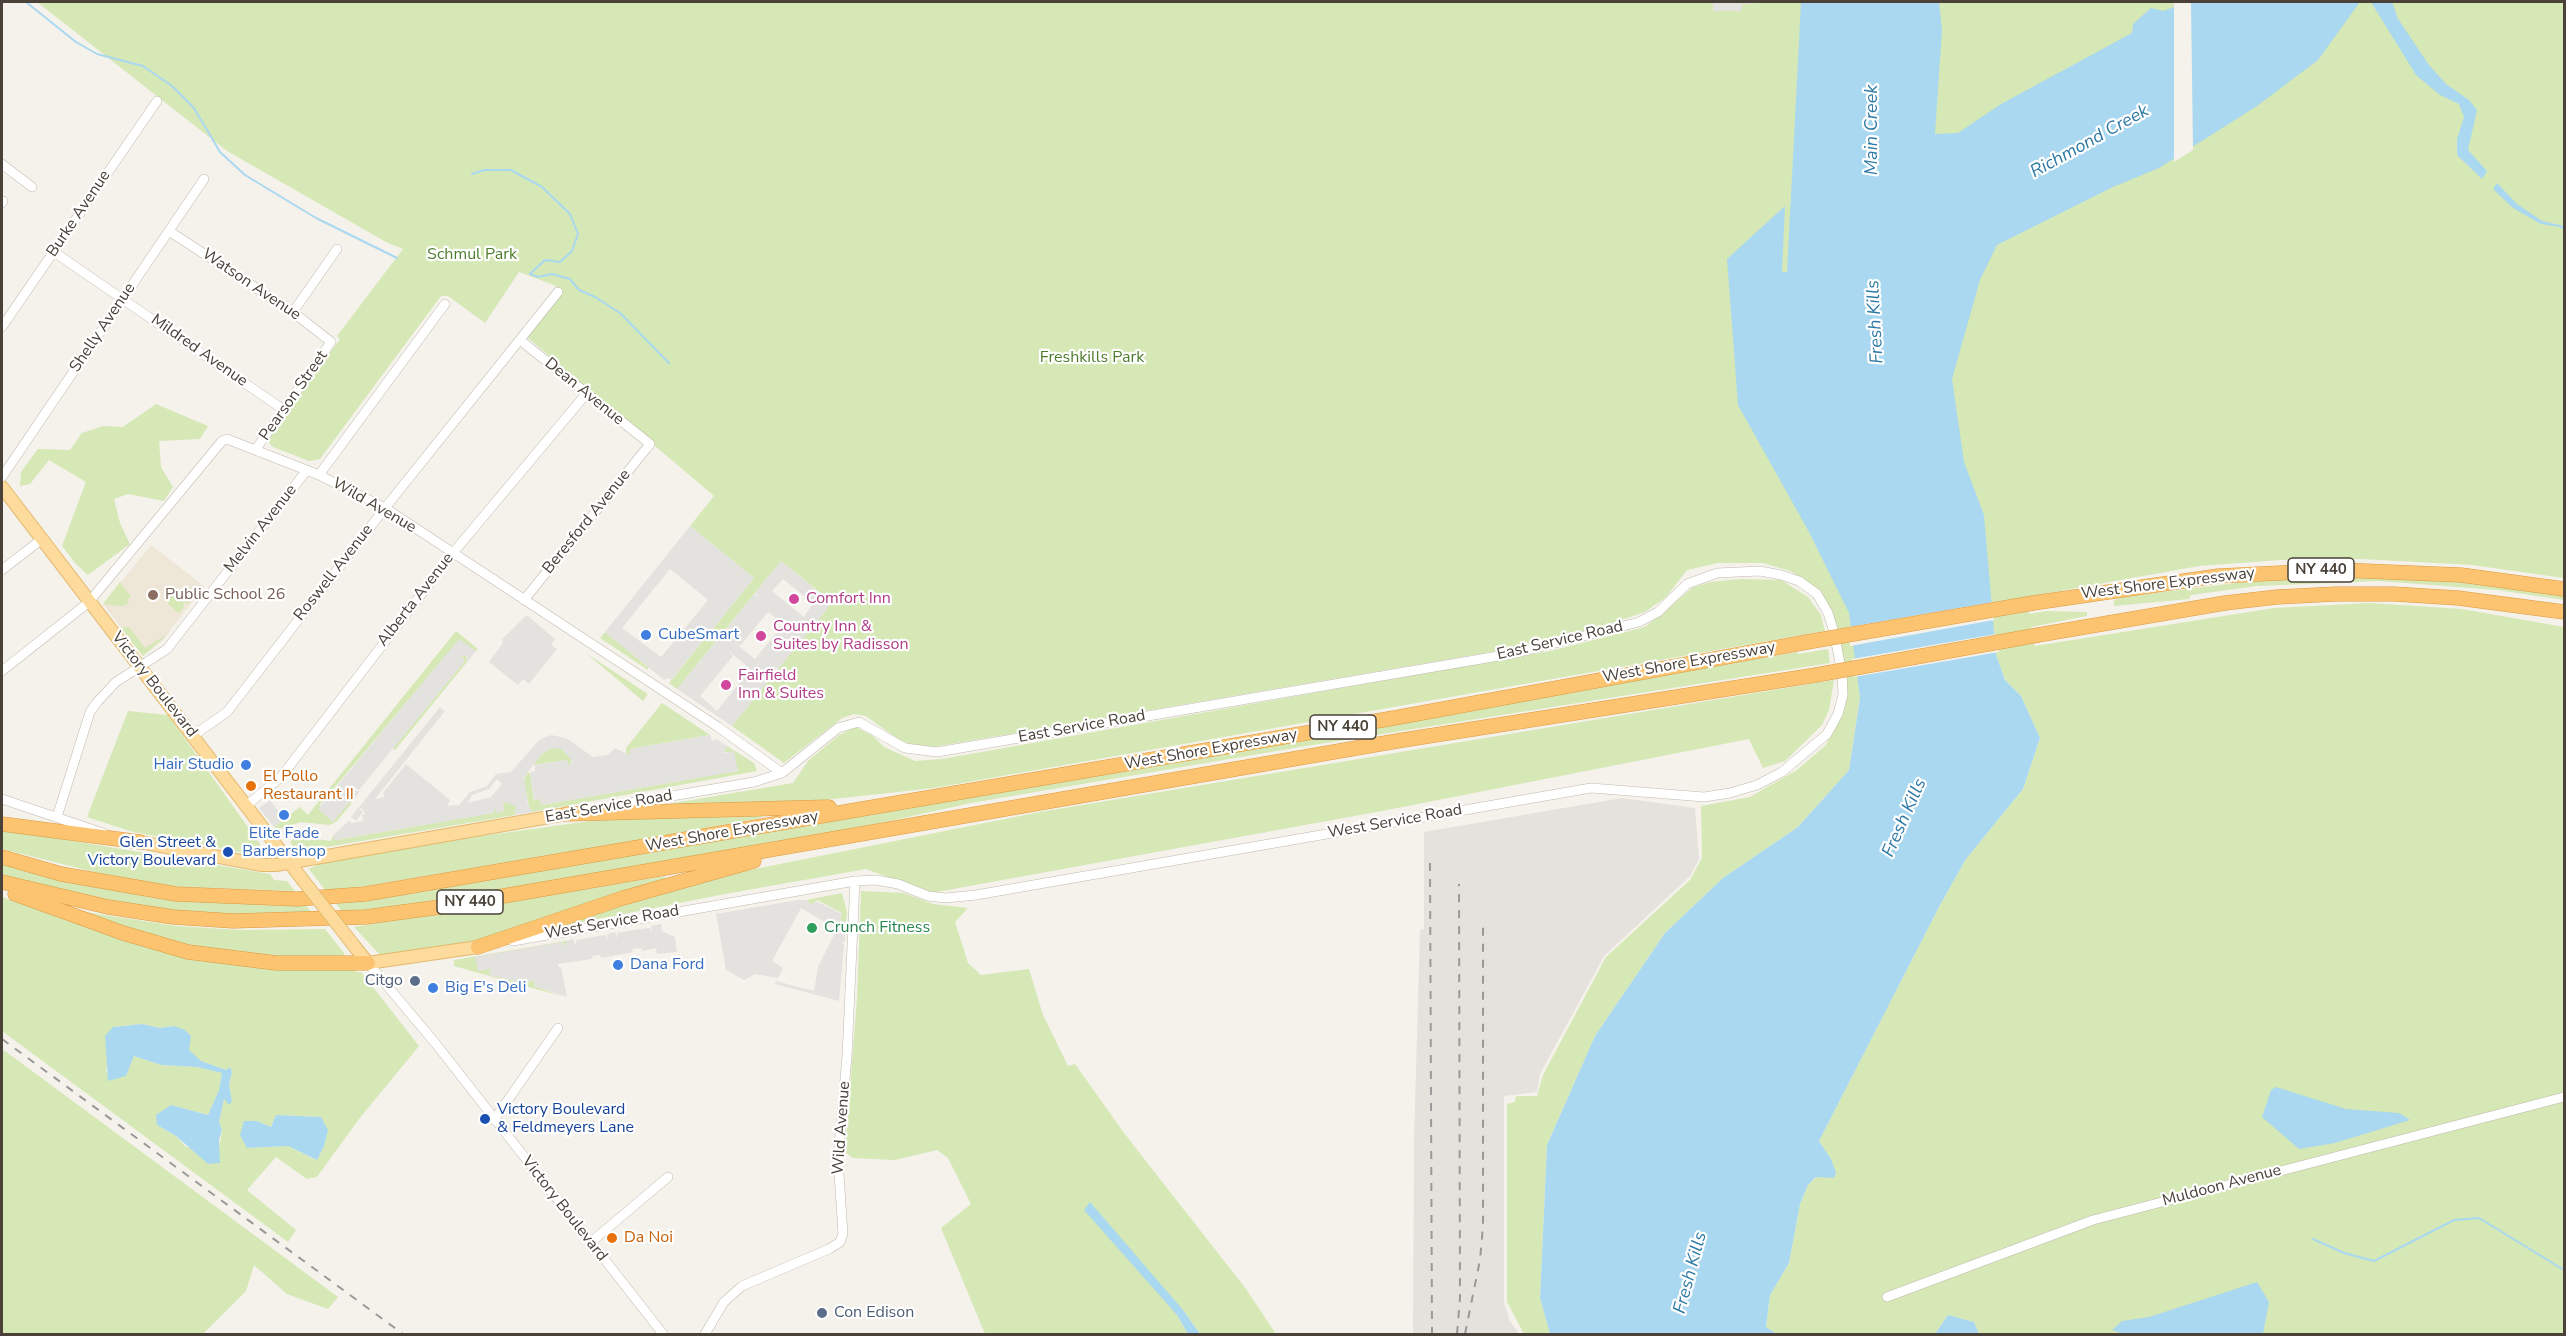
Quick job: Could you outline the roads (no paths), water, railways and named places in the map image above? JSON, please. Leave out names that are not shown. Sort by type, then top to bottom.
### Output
[{"type":"highway","name":"West Shore Expressway","points":[[2,857],[61,874],[165,892],[234,898],[297,899],[365,894],[433,885],[784,822],[1394,718],[2033,603],[2218,576],[2341,570],[2461,575],[2565,589]]},
{"type":"highway","name":"West Shore Expressway","points":[[2,882],[98,905],[173,917],[233,921],[366,917],[463,903],[1397,741],[1816,675],[2038,635],[2277,597],[2394,594],[2458,598],[2565,612]]},
{"type":"highway","points":[[2458,598],[2565,619]]},
{"type":"highway","points":[[566,813],[879,807]]},
{"type":"highway","points":[[478,947],[682,879],[937,821]]},
{"type":"highway","points":[[2,824],[140,842]]},
{"type":"highway","points":[[2,889],[123,933],[188,952],[276,963],[368,963]]},
{"type":"main road","name":"Victory Boulevard","points":[[2,487],[368,963]]},
{"type":"main road","name":"East Service Road","points":[[140,842],[262,865],[290,863],[566,813]]},
{"type":"main road","name":"West Service Road","points":[[368,963],[478,947]]},
{"type":"street","name":"Burke Avenue","points":[[2,327],[157,100]]},
{"type":"street","points":[[2,164],[32,187]]},
{"type":"street","name":"Shelly Avenue","points":[[2,477],[204,179]]},
{"type":"street","name":"Watson Avenue","points":[[169,231],[293,312],[332,342]]},
{"type":"street","points":[[293,312],[337,249]]},
{"type":"street","name":"Mildred Avenue","points":[[54,252],[284,410]]},
{"type":"street","name":"Roswell Avenue","points":[[194,735],[226,712],[558,292]]},
{"type":"street","points":[[319,475],[445,304]]},
{"type":"street","name":"Dean Avenue","points":[[520,340],[650,444]]},
{"type":"street","name":"Pearson Street","points":[[256,449],[332,342]]},
{"type":"street","name":"Alberta Avenue","points":[[247,805],[281,777],[453,553],[586,394]]},
{"type":"street","name":"Wild Avenue","points":[[2,671],[90,602],[222,441],[227,439],[308,470],[385,508],[727,733],[782,773]]},
{"type":"street","name":"Beresford Avenue","points":[[524,600],[650,444]]},
{"type":"street","name":"Melvin Avenue","points":[[57,817],[90,712],[116,681],[141,668],[167,649],[308,470]]},
{"type":"street","points":[[2,570],[42,539]]},
{"type":"street","name":"East Service Road","points":[[566,813],[754,782],[782,773],[838,728],[859,722],[905,748],[937,752],[1516,653],[1639,622],[1658,612],[1687,584],[1718,573],[1760,572],[1799,581],[1817,594],[1828,613],[1838,651]]},
{"type":"street","name":"West Service Road","points":[[478,947],[859,880],[898,884],[928,896],[946,898],[1572,790],[1615,789],[1704,797],[1730,793],[1757,785],[1782,772],[1827,734],[1838,714],[1843,695],[1838,651]]},
{"type":"street","points":[[2,799],[140,842]]},
{"type":"street","name":"Wild Avenue","points":[[705,1335],[724,1302],[742,1286],[829,1249],[840,1242],[843,1234],[838,1159],[859,880]]},
{"type":"street","name":"Victory Boulevard","points":[[368,963],[436,1044],[663,1335]]},
{"type":"street","points":[[494,1120],[558,1028]]},
{"type":"street","name":"Muldoon Avenue","points":[[1887,1297],[2093,1220],[2565,1097]]},
{"type":"street","points":[[590,1242],[668,1177]]},
{"type":"water","points":[[1801,2],[1939,2],[1942,30],[1935,134],[1958,133],[2001,104],[2132,33],[2133,24],[2151,8],[2163,11],[2188,2],[2360,2],[2318,60],[2257,106],[2159,168],[2113,187],[1997,245],[1980,280],[1952,379],[1964,462],[1984,515],[1996,655],[2005,680],[2021,696],[2040,738],[2023,789],[1966,859],[1819,1141],[1831,1159],[1836,1173],[1834,1178],[1816,1177],[1808,1185],[1800,1204],[1789,1263],[1770,1295],[1766,1327],[1777,1334],[1550,1334],[1540,1298],[1547,1145],[1595,1036],[1665,933],[1723,878],[1798,827],[1849,770],[1860,698],[1849,613],[1809,532],[1738,405],[1727,259],[1785,206],[1782,272],[1787,272]]},
{"type":"water","points":[[2371,2],[2392,2],[2398,19],[2429,65],[2446,84],[2469,100],[2477,110],[2468,150],[2487,171],[2482,179],[2457,155],[2457,139],[2464,117],[2459,104],[2440,95],[2416,75]]},
{"type":"water","points":[[2497,183],[2517,204],[2542,221],[2564,226],[2564,231],[2560,227],[2541,224],[2513,208],[2493,189]]},
{"type":"water","points":[[142,1024],[160,1028],[174,1026],[185,1030],[191,1036],[189,1050],[201,1061],[226,1070],[230,1067],[232,1072],[229,1085],[232,1101],[229,1105],[224,1099],[219,1122],[222,1130],[219,1140],[220,1163],[208,1164],[176,1136],[157,1125],[156,1115],[171,1105],[208,1115],[219,1090],[222,1073],[197,1067],[161,1065],[134,1056],[126,1076],[108,1081],[105,1036],[113,1027]]},
{"type":"water","points":[[2276,1087],[2346,1109],[2399,1113],[2410,1120],[2335,1143],[2299,1149],[2262,1117],[2271,1090]]},
{"type":"water","points":[[276,1115],[321,1117],[328,1130],[317,1160],[288,1146],[247,1148],[240,1135],[244,1121],[257,1121],[271,1127]]},
{"type":"water","points":[[1090,1202],[1183,1310],[1200,1334],[1188,1334],[1177,1315],[1084,1210]]},
{"type":"water","points":[[2257,1282],[2269,1302],[2263,1334],[2123,1334],[2112,1330],[2122,1321],[2149,1317]]},
{"type":"water","points":[[1948,1315],[1974,1322],[1979,1334],[1935,1334]]},
{"type":"waterway","points":[[26,2],[76,42],[97,54],[143,66],[172,86],[194,108],[220,152],[245,175],[316,218],[397,258]]},
{"type":"waterway","points":[[472,174],[484,170],[511,170],[542,187],[570,214],[578,234],[572,251],[560,262],[545,260],[530,274],[538,277],[552,274],[570,279],[579,290],[620,313],[669,363]]},
{"type":"waterway","points":[[2313,1239],[2344,1253],[2374,1261],[2454,1220],[2479,1218],[2564,1270]]},
{"type":"railway","points":[[1430,863],[1432,1334]]},
{"type":"railway","points":[[1457,1334],[1460,1298],[1459,884]]},
{"type":"railway","points":[[1465,1334],[1480,1260],[1483,1226],[1483,926]]},
{"type":"railway","points":[[2,1039],[403,1334]]},
{"type":"place","name":"Public School 26","points":[[153,595]]},
{"type":"place","name":"Comfort Inn","points":[[794,599]]},
{"type":"place","name":"CubeSmart","points":[[646,635]]},
{"type":"place","name":"Country Inn & Suites by Radisson","points":[[761,636]]},
{"type":"place","name":"Fairfield Inn & Suites","points":[[726,685]]},
{"type":"place","name":"Hair Studio","points":[[246,765]]},
{"type":"place","name":"El Pollo Restaurant II","points":[[251,786]]},
{"type":"place","name":"Elite Fade Barbershop","points":[[284,815]]},
{"type":"place","name":"Glen Street & Victory Boulevard","points":[[228,852]]},
{"type":"place","name":"Crunch Fitness","points":[[812,928]]},
{"type":"place","name":"Dana Ford","points":[[618,965]]},
{"type":"place","name":"Citgo","points":[[415,981]]},
{"type":"place","name":"Big E's Deli","points":[[433,988]]},
{"type":"place","name":"Victory Boulevard & Feldmeyers Lane","points":[[485,1119]]},
{"type":"place","name":"Da Noi","points":[[612,1238]]},
{"type":"place","name":"Con Edison","points":[[822,1313]]},
{"type":"water label","name":"Main Creek","points":[[1873,130]]},
{"type":"water label","name":"Richmond Creek","points":[[2090,142]]},
{"type":"water label","name":"Fresh Kills","points":[[1876,322]]},
{"type":"water label","name":"Fresh Kills","points":[[1905,818]]},
{"type":"water label","name":"Fresh Kills","points":[[1691,1273]]},
{"type":"park label","name":"Schmul Park","points":[[472,255]]},
{"type":"park label","name":"Freshkills Park","points":[[1092,358]]}]
